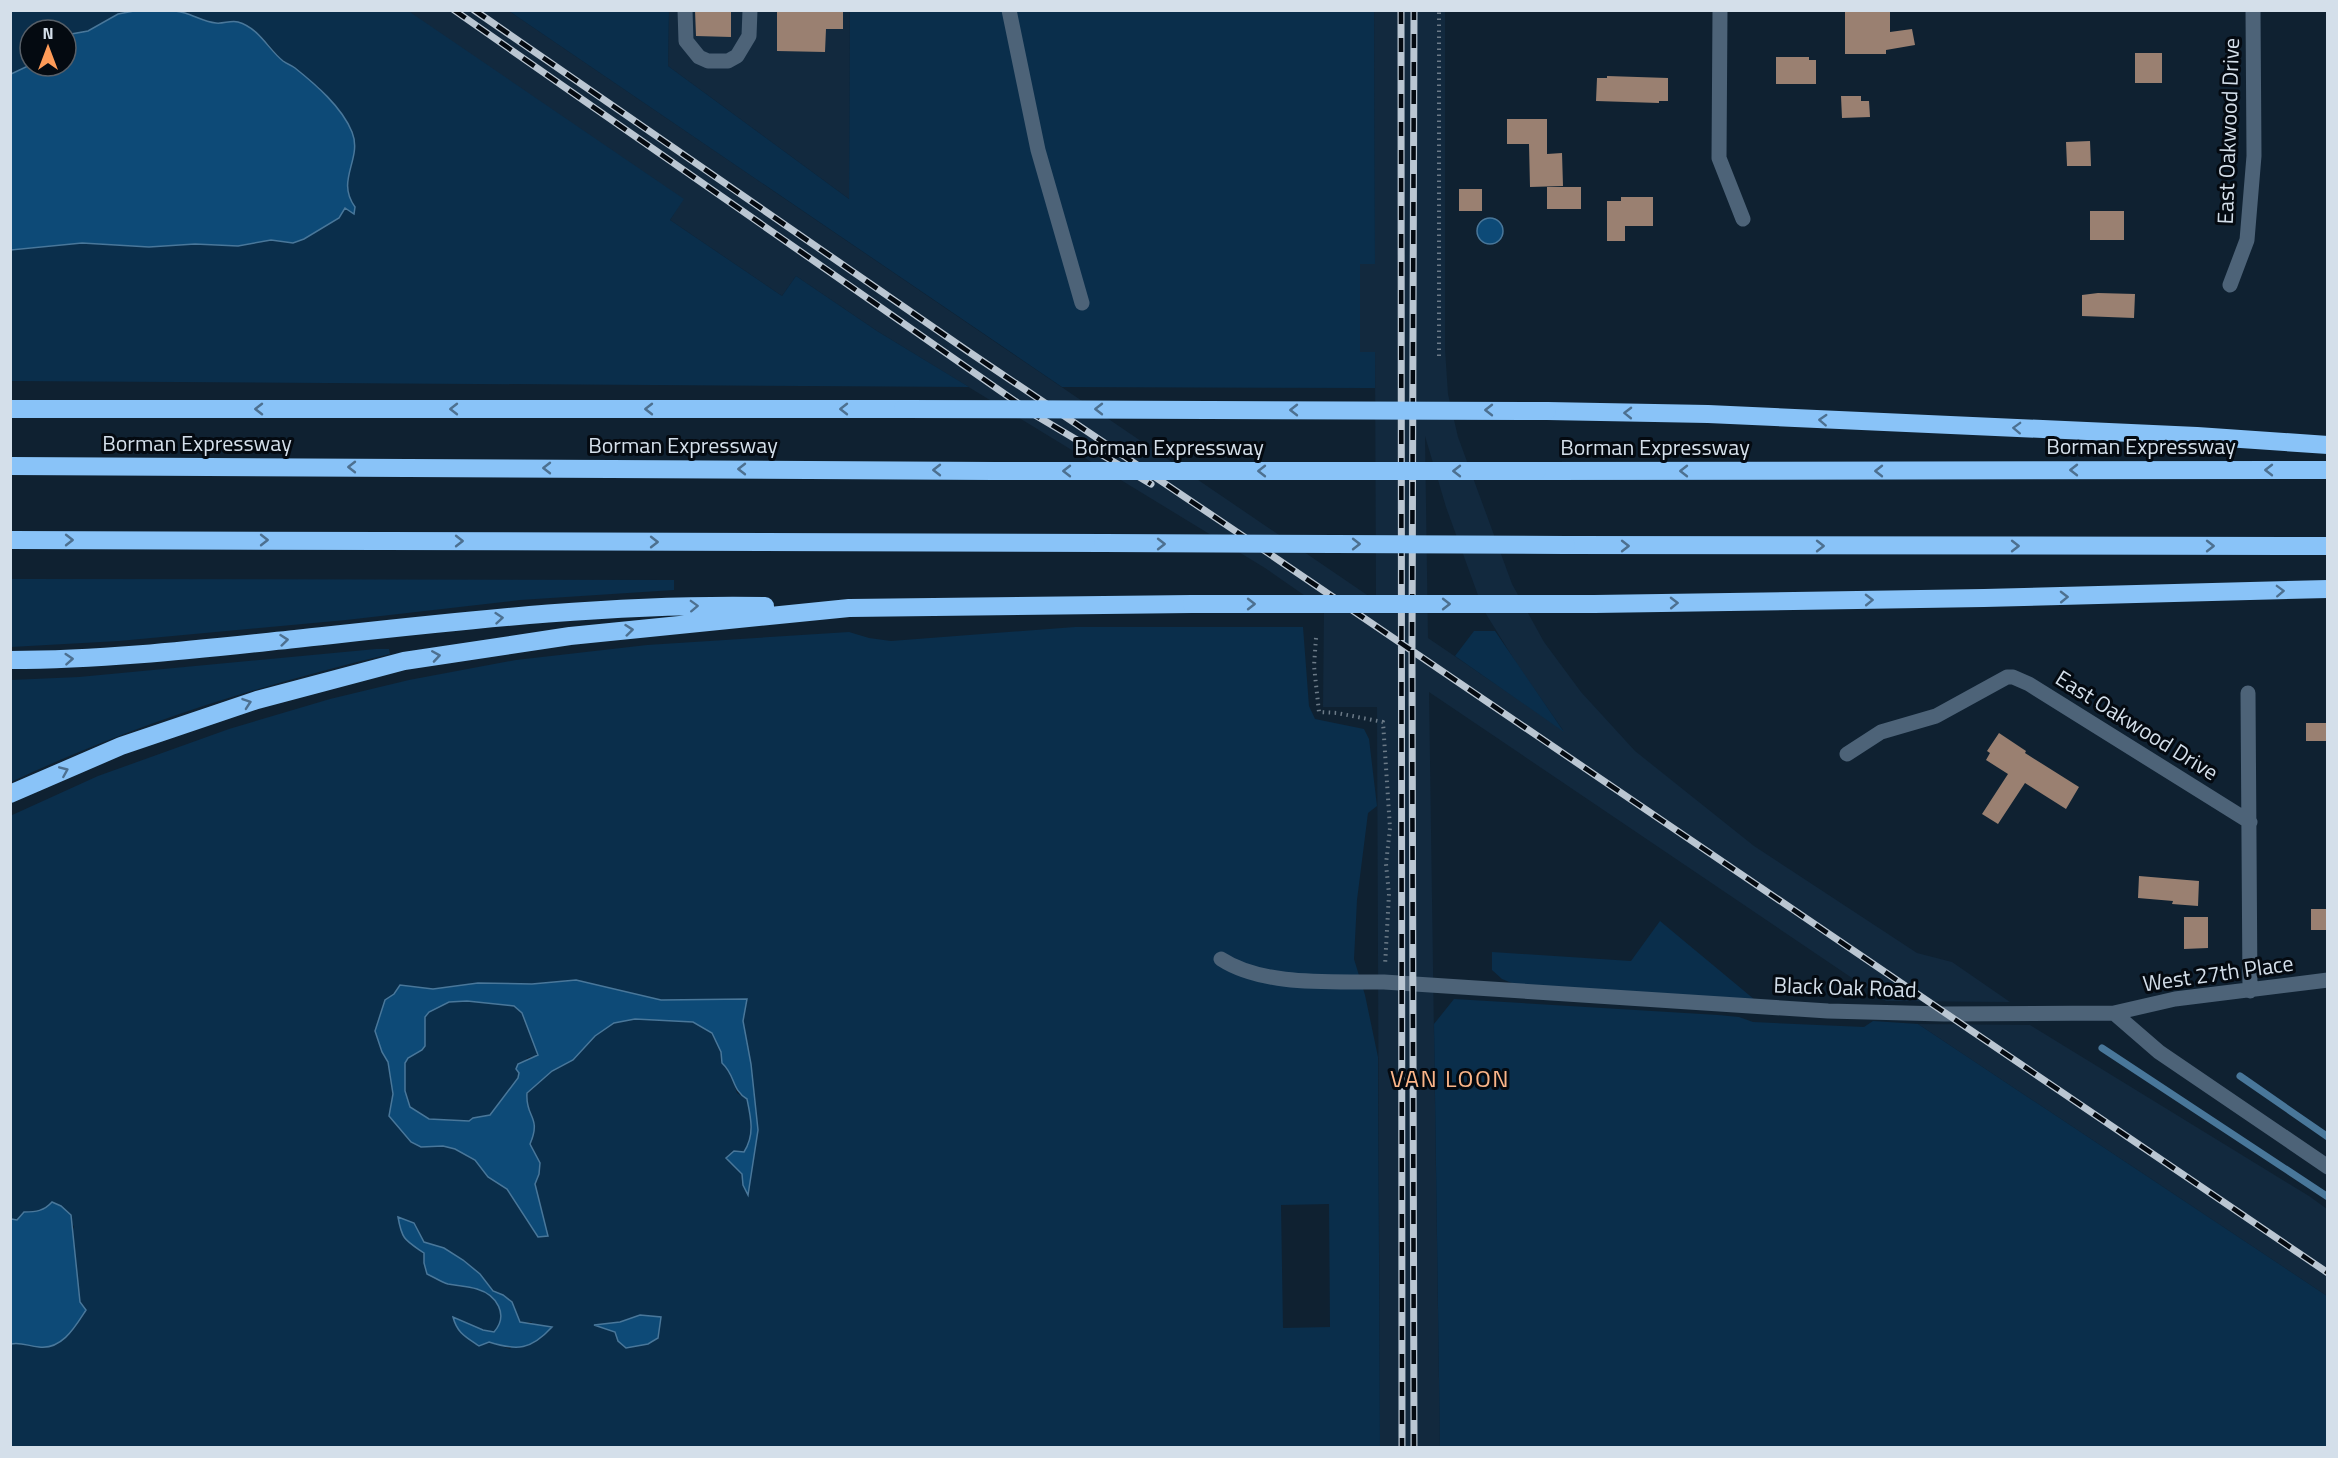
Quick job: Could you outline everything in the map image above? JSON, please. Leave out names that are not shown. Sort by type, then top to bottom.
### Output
[{"type":"highway","points":[[10,409],[1547,411],[1708,414],[2197,436],[2328,445]]},
{"type":"highway","name":"Borman Expressway","points":[[10,466],[995,471],[2328,470]]},
{"type":"highway","points":[[10,540],[2328,546]]},
{"type":"highway","points":[[10,660],[59,660],[173,652],[496,618],[632,608],[718,605],[849,608],[1192,604],[1594,604],[2074,597],[2328,590]]},
{"type":"highway","points":[[10,794],[121,746],[257,700],[404,661],[570,636],[849,608]]},
{"type":"street","points":[[685,10],[686,41],[699,57],[708,61],[728,61],[737,56],[750,36],[750,10]]},
{"type":"street","points":[[1009,10],[1038,150],[1082,303]]},
{"type":"street","points":[[1720,10],[1719,158],[1743,219]]},
{"type":"street","name":"East Oakwood Drive","points":[[2230,285],[2247,240],[2254,156],[2253,10]]},
{"type":"street","name":"East Oakwood Drive","points":[[1847,754],[1881,732],[1936,716],[2001,680],[2013,677],[2029,684],[2250,822]]},
{"type":"street","points":[[2248,693],[2250,991]]},
{"type":"street","name":"Black Oak Road","points":[[1221,959],[1246,971],[1312,981],[1384,982],[1828,1011],[1944,1014],[2114,1012]]},
{"type":"street","name":"West 27th Place","points":[[2114,1012],[2175,999],[2328,980]]},
{"type":"street","points":[[2114,1012],[2159,1052],[2328,1167]]},
{"type":"path","points":[[1439,10],[1439,356]]},
{"type":"path","points":[[1316,638],[1314,666],[1319,712],[1383,722],[1390,828],[1386,864],[1389,894],[1384,982]]},
{"type":"shaded area","points":[[407,10],[684,199],[670,220],[782,296],[796,276],[877,331],[969,387],[11,381],[11,250],[82,243],[149,247],[195,244],[238,246],[271,240],[293,243],[339,218],[345,208],[353,213],[355,207],[348,192],[348,185],[355,144],[319,87],[309,82],[293,66],[283,61],[261,36],[238,22],[216,23],[170,11]]},
{"type":"shaded area","points":[[10,11],[134,11],[118,14],[88,31],[78,33],[78,18],[18,18],[18,71],[11,74]]},
{"type":"shaded area","points":[[134,11],[173,11],[212,22],[235,22],[245,25],[258,34],[283,61],[295,68],[335,105],[352,132],[354,151],[348,188],[355,207],[354,214],[345,208],[339,218],[293,243],[271,240],[238,246],[195,244],[149,247],[82,243],[11,250],[11,74],[18,71],[18,78],[78,78],[78,33],[88,31],[118,14]]},
{"type":"shaded area","points":[[407,11],[509,11],[1376,601],[1375,352],[1360,352],[1360,264],[1375,264],[1374,11],[1445,11],[1445,349],[1448,394],[1458,437],[1512,584],[1544,642],[1581,692],[1635,751],[1754,846],[1917,953],[1952,962],[2010,1002],[1886,1001],[1429,692],[1440,1447],[1380,1447],[1377,707],[1323,707],[1324,609],[1265,568],[877,331],[796,276],[782,296],[670,220],[683,199]],"holes":[[[1425,436],[1446,507],[1483,609],[1518,666],[1563,730],[1428,638]]]},
{"type":"shaded area","points":[[509,11],[669,11],[668,66],[849,199],[850,11],[1374,11],[1375,264],[1360,264],[1360,352],[1375,352],[1375,388],[1062,387]]},
{"type":"shaded area","points":[[669,11],[850,11],[849,199],[668,66]]},
{"type":"shaded area","points":[[1490,218],[1500,221],[1503,231],[1500,241],[1490,244],[1480,241],[1477,231],[1480,221]]},
{"type":"shaded area","points":[[11,579],[674,580],[674,590],[520,600],[346,620],[119,641],[11,647]]},
{"type":"shaded area","points":[[1075,627],[1303,627],[1309,706],[1315,719],[1364,729],[1369,739],[1377,806],[1368,813],[1357,900],[1354,959],[1365,995],[1378,1057],[1380,1447],[11,1447],[11,1344],[20,1342],[41,1347],[86,1310],[80,1302],[72,1234],[74,1226],[46,1209],[24,1212],[17,1220],[11,1219],[10,816],[98,776],[229,729],[330,699],[409,680],[516,660],[647,645],[849,632],[891,641]],"holes":[[[576,980],[661,1000],[747,999],[743,1021],[751,1064],[758,1130],[743,1185],[744,1152],[750,1143],[752,1121],[747,1099],[737,1093],[730,1071],[722,1063],[721,1052],[712,1033],[693,1022],[635,1019],[614,1023],[595,1036],[573,1060],[552,1071],[527,1094],[527,1102],[534,1123],[530,1144],[540,1163],[535,1184],[548,1236],[537,1236],[507,1189],[488,1177],[475,1160],[455,1149],[443,1146],[421,1147],[390,1116],[393,1094],[388,1062],[400,985],[433,989],[478,983],[532,984]],[[1329,1204],[1330,1327],[1283,1328],[1281,1205]],[[414,1223],[424,1242],[444,1248],[463,1260],[480,1274],[493,1291],[512,1302],[520,1322],[532,1322],[510,1349],[489,1342],[454,1318],[494,1332],[500,1319],[499,1307],[484,1292],[452,1285],[439,1278],[424,1263],[424,1253]]]},
{"type":"shaded area","points":[[1474,631],[1495,631],[1564,732],[1455,656]]},
{"type":"shaded area","points":[[389,649],[390,654],[293,679],[197,708],[103,742],[11,782],[11,680],[79,677]]},
{"type":"shaded area","points":[[1660,921],[1755,1000],[1514,984],[1502,979],[1492,970],[1492,952],[1631,961]]},
{"type":"shaded area","points":[[576,980],[661,1000],[747,999],[743,1021],[751,1064],[758,1130],[748,1195],[743,1185],[742,1174],[726,1158],[734,1151],[744,1152],[750,1139],[751,1126],[747,1099],[738,1091],[730,1073],[722,1063],[721,1052],[712,1033],[693,1022],[635,1019],[614,1023],[595,1036],[573,1060],[552,1071],[527,1093],[528,1108],[534,1122],[530,1144],[540,1163],[535,1184],[548,1236],[538,1237],[507,1189],[488,1177],[475,1160],[455,1149],[443,1146],[421,1147],[411,1142],[389,1116],[393,1094],[388,1062],[375,1031],[385,1000],[394,994],[400,985],[433,989],[478,983],[532,984]],"holes":[[[467,1001],[514,1006],[522,1013],[538,1055],[518,1064],[516,1069],[519,1073],[518,1078],[490,1115],[469,1121],[429,1119],[410,1107],[405,1091],[405,1063],[408,1058],[425,1046],[425,1017],[429,1012],[449,1002]]]},
{"type":"shaded area","points":[[1454,999],[1718,1015],[1739,1017],[1753,1022],[1864,1027],[1873,1021],[1918,1024],[2327,1296],[2327,1446],[1440,1447],[1434,1024]]},
{"type":"shaded area","points":[[467,1001],[514,1006],[522,1013],[538,1055],[527,1058],[518,1078],[490,1115],[463,1123],[446,1119],[429,1119],[410,1107],[405,1091],[405,1063],[407,1058],[425,1046],[425,1017],[429,1012],[449,1002]]},
{"type":"shaded area","points":[[1918,1024],[2030,1025],[2309,1196],[2327,1209],[2327,1296]]},
{"type":"shaded area","points":[[52,1202],[71,1215],[80,1302],[86,1310],[67,1336],[54,1345],[39,1347],[11,1344],[11,1219],[17,1220],[24,1212],[40,1210]]},
{"type":"shaded area","points":[[398,1217],[414,1223],[424,1242],[444,1248],[480,1274],[493,1291],[512,1302],[520,1322],[552,1327],[537,1340],[523,1346],[508,1347],[489,1342],[479,1346],[470,1340],[460,1331],[453,1317],[483,1330],[494,1332],[500,1319],[499,1306],[484,1292],[448,1284],[427,1274],[424,1253],[405,1239]]},
{"type":"shaded area","points":[[640,1315],[661,1317],[658,1338],[648,1344],[626,1348],[618,1341],[615,1332],[594,1325],[620,1322]]},
{"type":"building","points":[[695,10],[731,10],[731,37],[696,36]]},
{"type":"building","points":[[777,10],[843,10],[843,29],[826,29],[825,52],[777,51]]},
{"type":"building","points":[[1845,10],[1890,10],[1890,32],[1912,29],[1915,45],[1886,50],[1886,54],[1845,54]]},
{"type":"building","points":[[2135,53],[2162,53],[2162,83],[2135,83]]},
{"type":"building","points":[[1776,57],[1809,57],[1809,60],[1816,60],[1816,84],[1776,84]]},
{"type":"building","points":[[1607,76],[1668,78],[1668,101],[1659,101],[1659,103],[1596,101],[1597,78],[1607,78]]},
{"type":"building","points":[[1841,96],[1861,96],[1861,101],[1869,101],[1870,117],[1842,118]]},
{"type":"building","points":[[1507,119],[1547,119],[1547,154],[1562,153],[1563,186],[1530,187],[1529,144],[1507,144]]},
{"type":"building","points":[[2090,141],[2091,166],[2067,166],[2066,142]]},
{"type":"building","points":[[1547,187],[1581,187],[1581,209],[1547,209]]},
{"type":"building","points":[[1459,189],[1482,189],[1482,211],[1459,211]]},
{"type":"building","points":[[1621,197],[1653,197],[1653,226],[1625,226],[1625,241],[1607,241],[1607,201],[1621,201]]},
{"type":"building","points":[[2090,211],[2124,211],[2124,240],[2090,240]]},
{"type":"building","points":[[2135,294],[2134,318],[2082,316],[2082,295]]},
{"type":"building","points":[[2306,723],[2328,723],[2328,741],[2306,741]]},
{"type":"building","points":[[1999,733],[2026,751],[2025,753],[2079,787],[2066,809],[2025,783],[1998,824],[1982,814],[2008,774],[1986,760],[1990,753],[1987,751]]},
{"type":"building","points":[[2139,876],[2199,881],[2198,906],[2138,898]]},
{"type":"building","points":[[2311,909],[2328,909],[2328,930],[2311,930]]},
{"type":"building","points":[[2184,917],[2208,917],[2208,948],[2184,949]]},
{"type":"waterway","points":[[2102,1048],[2328,1197]]},
{"type":"waterway","points":[[2240,1076],[2328,1137]]},
{"type":"railway","points":[[454,10],[1035,415],[1151,484]]},
{"type":"railway","points":[[474,10],[969,352],[2328,1273]]},
{"type":"railway","points":[[1401,10],[1402,1448]]},
{"type":"railway","points":[[1414,10],[1412,653],[1414,1448]]},
{"type":"district","name":"VAN LOON","points":[[1450,1079]]}]
